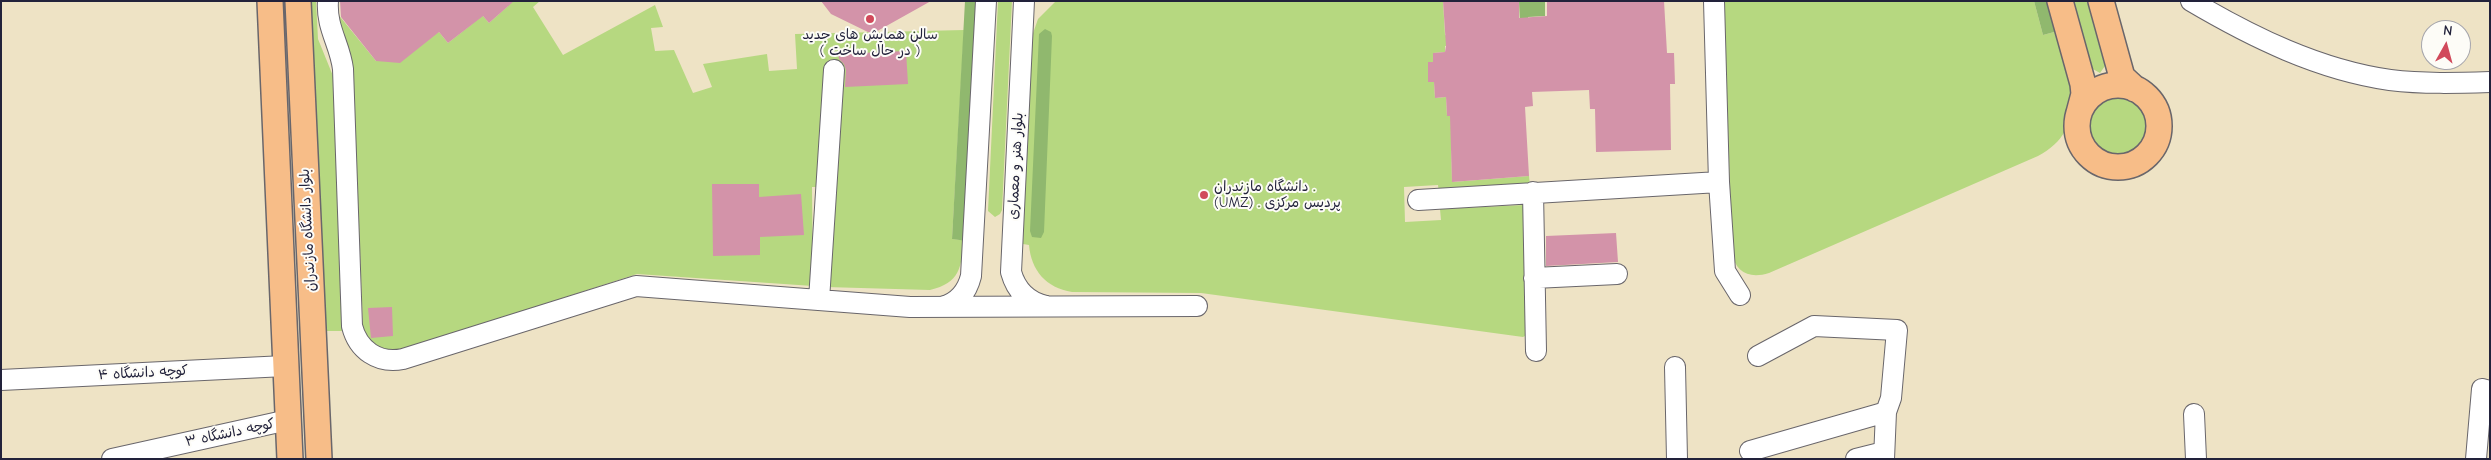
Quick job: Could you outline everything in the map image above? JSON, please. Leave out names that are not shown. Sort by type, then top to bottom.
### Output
[{"type":"main road","name":"بلوار دانشگاه مازندران","points":[[270,1],[290,459]]},
{"type":"main road","name":"بلوار دانشگاه مازندران","points":[[298,1],[319,459]]},
{"type":"main road","points":[[2060,1],[2083,84],[2084,94],[2077,126],[2079,138],[2093,158],[2110,166],[2122,167],[2134,164],[2145,157],[2153,148],[2159,130],[2158,117],[2154,105],[2122,77],[2101,1]]},
{"type":"main road","points":[[2079,114],[2088,98],[2104,88],[2123,86],[2135,89]]},
{"type":"main road","points":[[286,374],[315,383]]},
{"type":"street","points":[[328,1],[329,26],[342,65],[352,326],[359,343],[373,356],[384,360],[403,359],[636,286],[937,308],[1197,306]]},
{"type":"street","points":[[937,308],[948,306],[958,300],[967,289],[971,276],[986,1]]},
{"type":"street","points":[[1714,1],[1719,182],[1725,271],[1740,295]]},
{"type":"street","points":[[2191,1],[2277,47],[2358,74],[2390,80],[2432,83],[2490,82]]},
{"type":"street","name":"بلوار هنر و معماری","points":[[1026,5],[1012,272],[1018,289],[1027,298],[1038,304],[1054,307]]},
{"type":"street","points":[[818,300],[834,70]]},
{"type":"street","points":[[1418,200],[1719,182]]},
{"type":"street","points":[[1533,192],[1536,351]]},
{"type":"street","points":[[1534,278],[1617,274]]},
{"type":"street","points":[[1758,356],[1814,326],[1897,330],[1891,398],[1886,412],[1884,455],[1856,459]]},
{"type":"street","points":[[1675,366],[1677,459]]},
{"type":"street","name":"کوچه دانشگاه ۴","points":[[1,380],[286,374]]},
{"type":"street","points":[[2476,459],[2486,390]]},
{"type":"street","points":[[1750,451],[1886,412]]},
{"type":"street","points":[[2194,414],[2196,459]]},
{"type":"street","name":"کوچه دانشگاه ۳","points":[[112,459],[288,420]]},
{"type":"green space","points":[[310,1],[316,1],[318,39],[333,76],[343,331],[326,331]]},
{"type":"green space","points":[[504,1],[540,1],[533,7],[563,55],[655,5],[663,27],[651,28],[655,51],[674,50],[693,93],[712,87],[703,64],[767,54],[769,71],[797,69],[795,34],[964,30],[952,239],[963,240],[962,258],[957,272],[948,283],[930,290],[826,287],[820,187],[812,187],[813,286],[637,274],[399,351],[380,349],[367,338],[363,326],[353,73],[344,34],[333,8],[376,61],[439,32],[448,43],[472,24],[473,4],[489,23],[508,6]]},
{"type":"green space","points":[[965,1],[980,1],[967,241],[952,239]]},
{"type":"green space","points":[[998,1],[1012,1],[1002,210],[995,217],[988,211]]},
{"type":"green space","points":[[1056,1],[1443,1],[1445,35],[1471,44],[1445,46],[1445,52],[1433,53],[1433,62],[1428,62],[1428,82],[1434,82],[1435,98],[1446,97],[1447,116],[1463,115],[1451,144],[1452,182],[1529,176],[1530,186],[1439,193],[1438,185],[1404,187],[1405,222],[1441,220],[1440,209],[1524,205],[1527,335],[1523,337],[1201,293],[1072,292],[1047,282],[1033,262],[1029,245],[1023,244],[1031,39],[1038,19]]},
{"type":"green space","points":[[1519,1],[1545,1],[1545,16],[1528,17],[1528,24],[1520,24]]},
{"type":"green space","points":[[1724,1],[2034,1],[2043,35],[2058,31],[2071,84],[2071,117],[2065,132],[2054,145],[2038,156],[1769,273],[1750,275],[1736,265],[1732,252]]},
{"type":"green space","points":[[2034,1],[2050,1],[2058,31],[2043,35]]},
{"type":"green space","points":[[2073,1],[2087,1],[2105,66],[2100,73],[2091,68]]},
{"type":"green space","points":[[1045,29],[1051,32],[1052,36],[1044,232],[1041,238],[1032,237],[1030,231],[1039,34]]},
{"type":"green space","points":[[2118,98],[2134,103],[2142,111],[2147,127],[2142,143],[2134,151],[2118,156],[2102,151],[2094,143],[2089,127],[2094,111],[2102,103]]},
{"type":"building","points":[[340,1],[514,1],[489,23],[483,16],[448,43],[439,32],[400,63],[376,61],[341,17]]},
{"type":"building","name":"سالن همایش های جدید ( در حال ساخت )","points":[[821,1],[931,1],[872,34],[831,14]]},
{"type":"building","points":[[1443,1],[1519,1],[1519,18],[1547,16],[1547,1],[1664,1],[1667,53],[1674,53],[1675,84],[1670,84],[1671,150],[1596,152],[1595,109],[1590,109],[1589,90],[1532,92],[1533,106],[1525,107],[1529,176],[1452,182],[1450,116],[1447,116],[1446,97],[1435,98],[1434,82],[1428,82],[1428,62],[1433,62],[1433,53],[1445,52]]},
{"type":"building","points":[[906,51],[908,84],[845,87],[846,70],[838,54]]},
{"type":"building","points":[[712,184],[759,184],[759,197],[801,194],[804,235],[760,237],[760,255],[713,256]]},
{"type":"building","points":[[1616,233],[1618,262],[1546,266],[1546,236]]},
{"type":"building","points":[[392,307],[393,336],[371,338],[368,308]]},
{"type":"place","name":"سالن همایش های جدید ( در حال ساخت )","points":[[870,19]]},
{"type":"place","name":"دانشگاه مازندران . (UMZ) . پردیس مرکزی","points":[[1204,195]]}]
